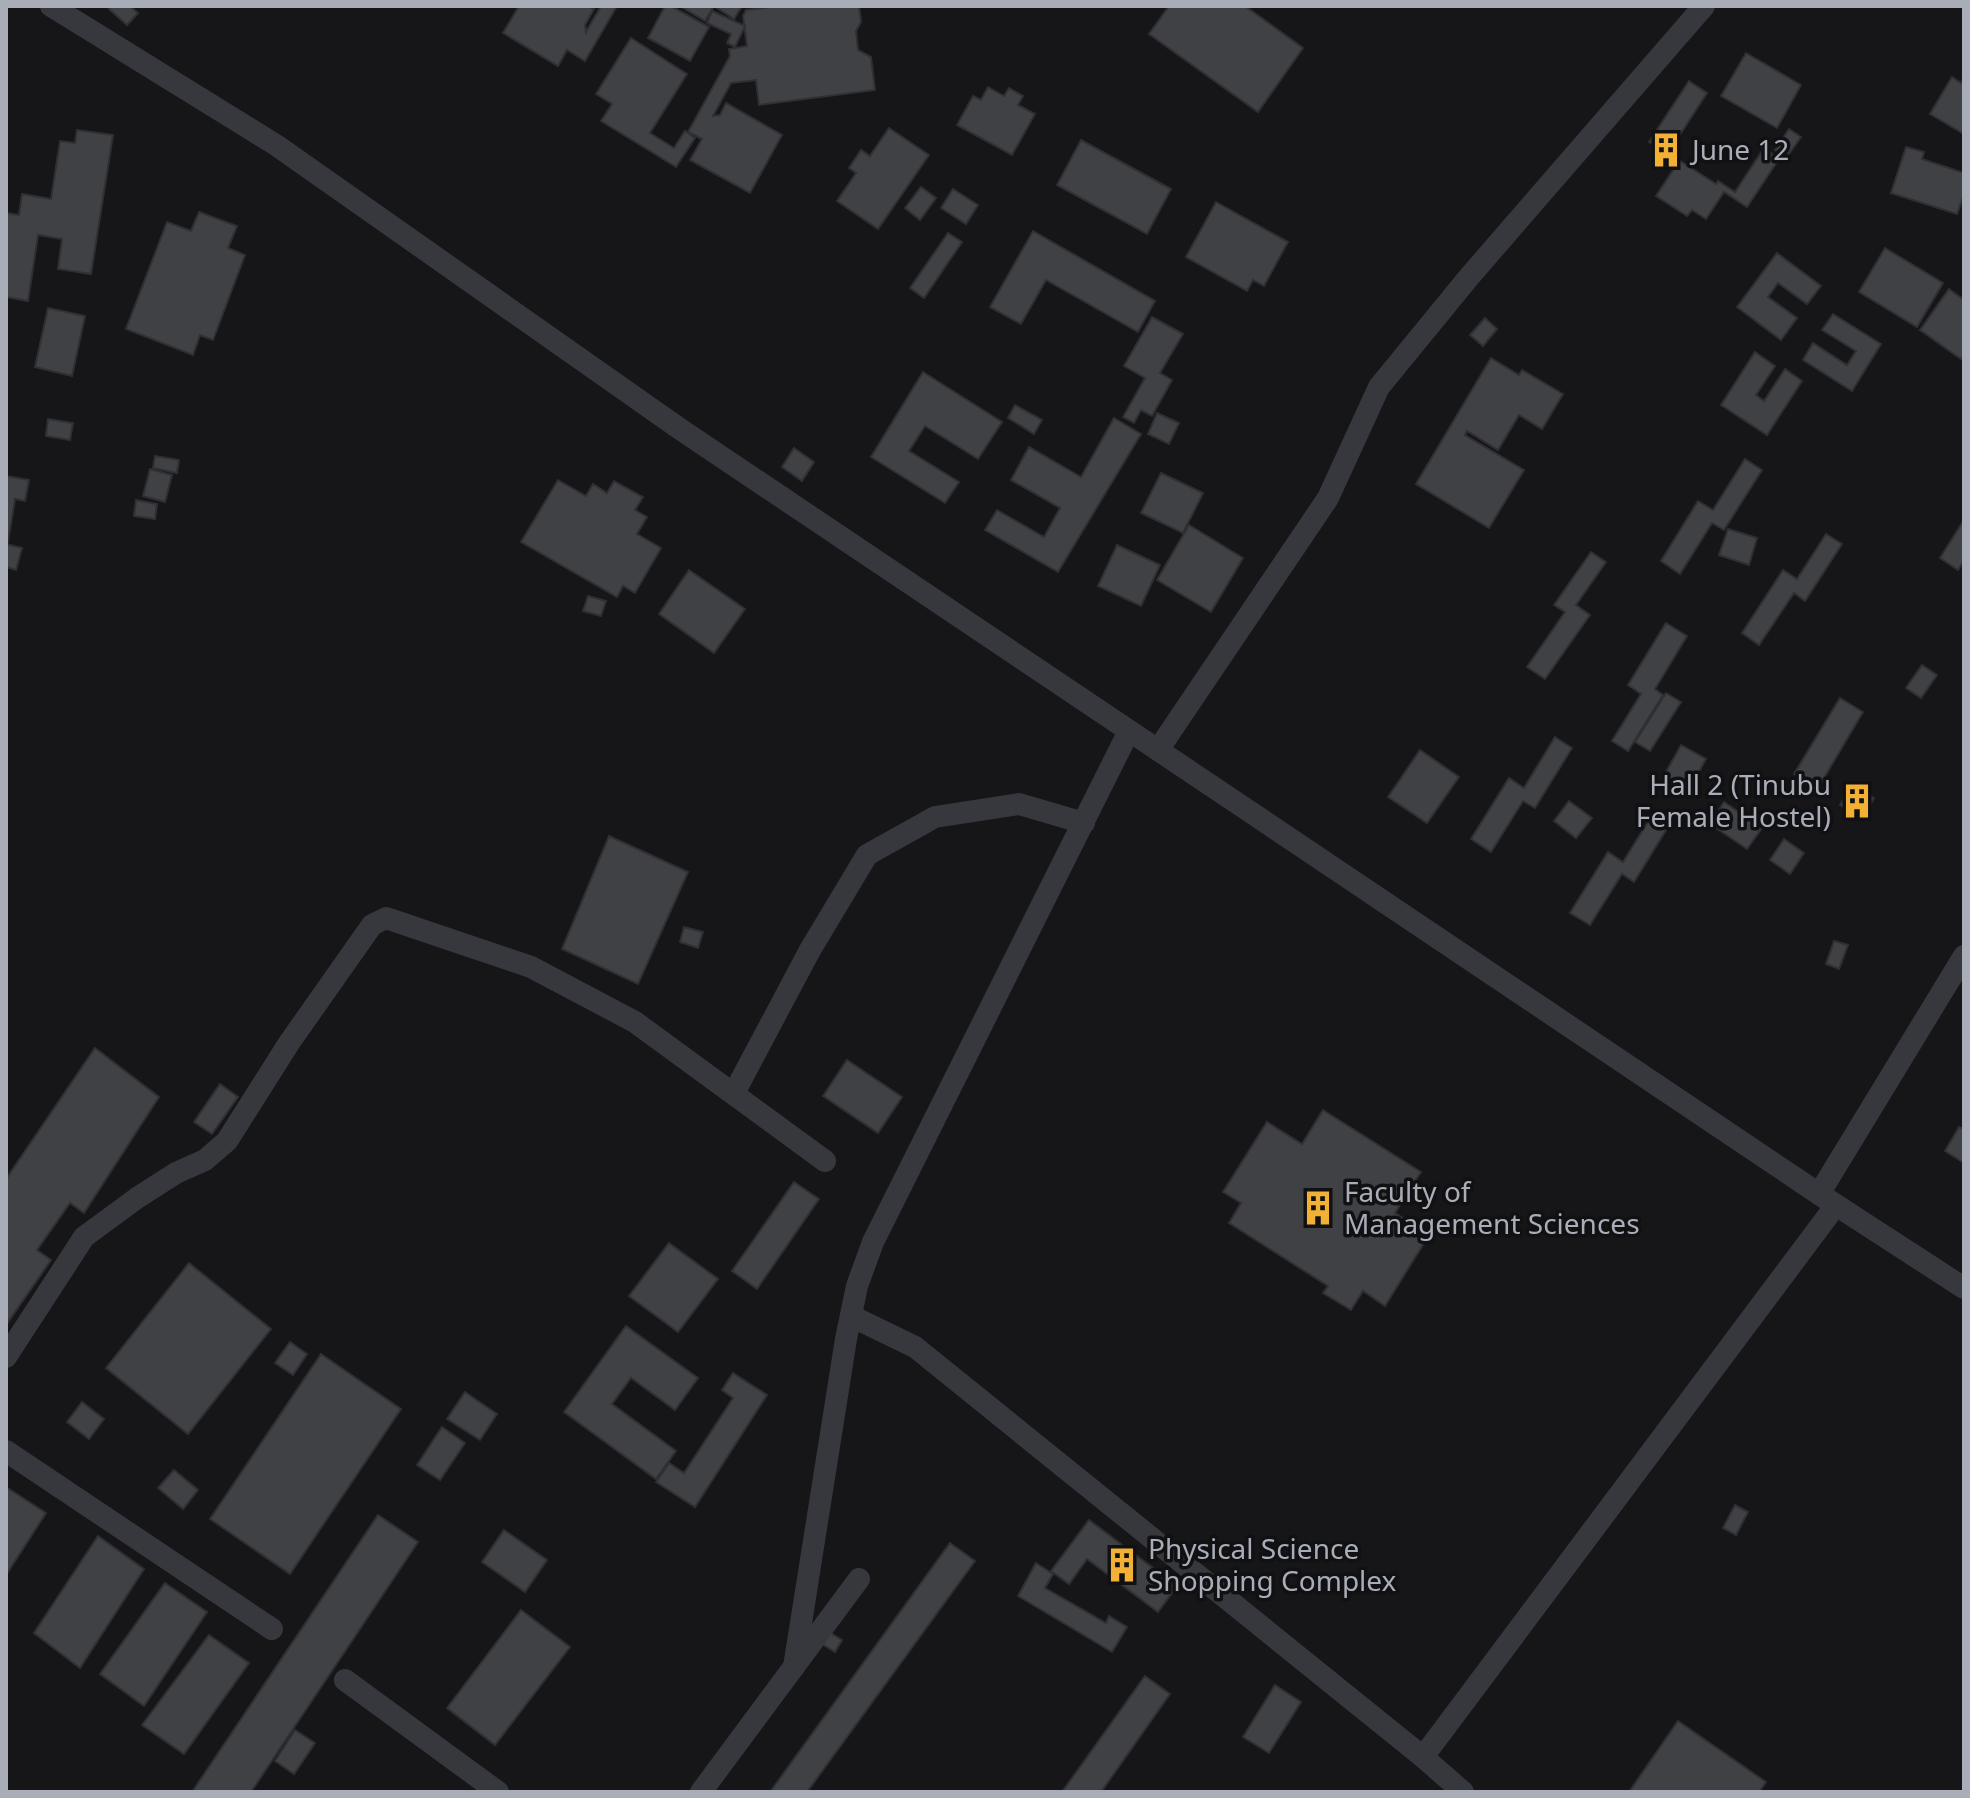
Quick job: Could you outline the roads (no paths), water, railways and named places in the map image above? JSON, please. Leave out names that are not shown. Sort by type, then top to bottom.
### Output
[{"type":"street","points":[[51,6],[276,145],[680,429],[1827,1200],[1964,1288]]},
{"type":"street","points":[[1158,750],[1328,498],[1379,387],[1479,265],[1704,6]]},
{"type":"street","points":[[794,1667],[857,1286],[873,1242],[1129,731]]},
{"type":"street","points":[[734,1093],[810,950],[867,855],[935,817],[991,808],[1019,804],[1084,823]]},
{"type":"street","points":[[6,1357],[84,1237],[176,1173],[205,1160],[227,1141],[289,1043],[372,925],[386,918],[531,967],[635,1022],[825,1161]]},
{"type":"street","points":[[1423,1757],[1827,1200],[1964,956]]},
{"type":"street","points":[[851,1316],[915,1347],[1463,1792]]},
{"type":"street","points":[[6,1451],[272,1629]]},
{"type":"street","points":[[701,1792],[859,1579]]},
{"type":"street","points":[[345,1680],[498,1792]]},
{"type":"place","name":"June 12","points":[[1666,150]]},
{"type":"place","name":"Hall 2 (Tinubu Female Hostel)","points":[[1857,801]]},
{"type":"place","name":"Faculty of Management Sciences","points":[[1318,1208]]},
{"type":"place","name":"Physical Science Shopping Complex","points":[[1122,1565]]}]
